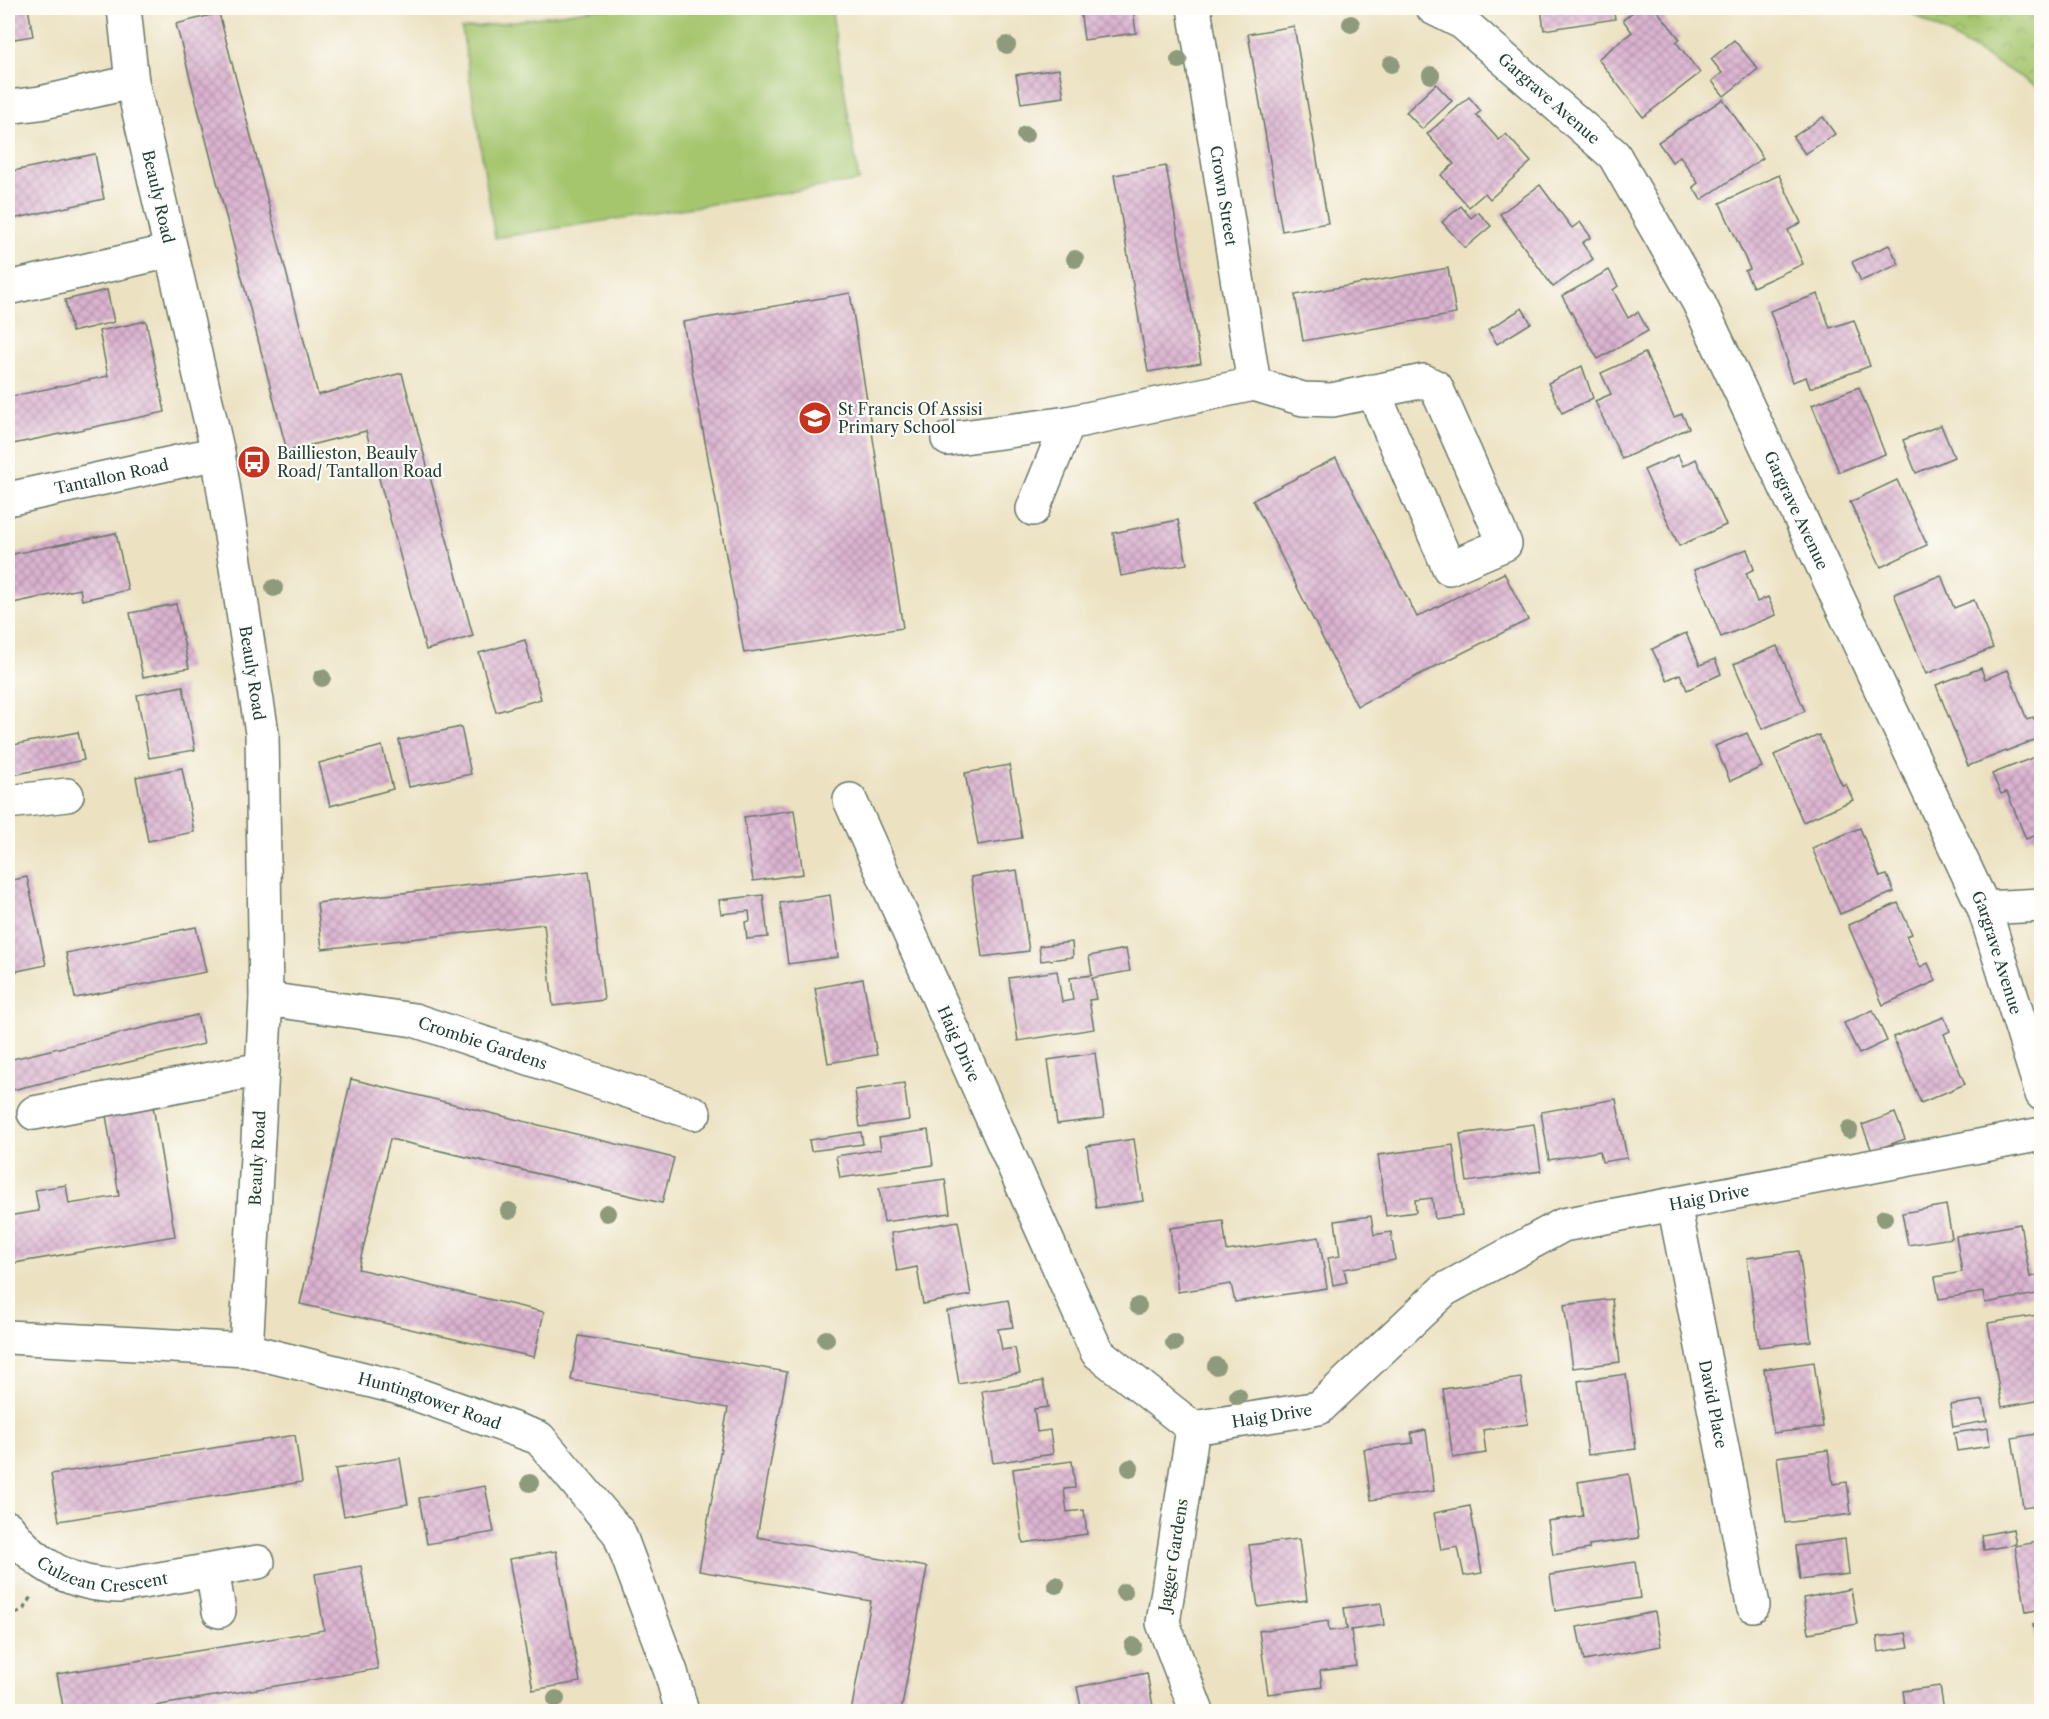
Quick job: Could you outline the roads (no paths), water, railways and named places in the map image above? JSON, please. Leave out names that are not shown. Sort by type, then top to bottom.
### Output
[{"type":"street","name":"Beauly Road","points":[[124,8],[132,82],[218,453],[262,734],[266,999],[246,1350]]},
{"type":"street","name":"Crown Street","points":[[1194,8],[1254,384]]},
{"type":"street","name":"Gargrave Avenue","points":[[1433,8],[1463,23],[1614,155],[1698,301],[1984,908],[2042,1094]]},
{"type":"street","points":[[8,108],[132,82]]},
{"type":"street","points":[[8,288],[171,250]]},
{"type":"street","points":[[948,439],[1068,423],[1254,384],[1303,399],[1332,400],[1373,391],[1424,381],[1436,387],[1505,544],[1449,568],[1373,391]]},
{"type":"street","points":[[1033,509],[1068,423]]},
{"type":"street","name":"Tantallon Road","points":[[8,499],[218,453]]},
{"type":"street","points":[[8,802],[67,795]]},
{"type":"street","name":"Haig Drive","points":[[850,800],[1097,1352],[1193,1428],[1319,1408],[1444,1290],[1563,1226],[2042,1134]]},
{"type":"street","points":[[1984,908],[2042,906]]},
{"type":"street","name":"Crombie Gardens","points":[[266,999],[414,1020],[694,1113]]},
{"type":"street","points":[[34,1113],[262,1069]]},
{"type":"street","name":"David Place","points":[[1674,1204],[1753,1605]]},
{"type":"street","name":"Huntingtower Road","points":[[8,1337],[246,1350],[396,1386],[539,1438],[619,1533],[671,1672],[682,1712]]},
{"type":"street","name":"Jagger Gardens","points":[[1193,1428],[1163,1623],[1197,1712]]},
{"type":"street","name":"Culzean Crescent","points":[[8,1528],[22,1548],[47,1568],[90,1584],[119,1586],[258,1562]]},
{"type":"street","points":[[212,1570],[219,1611]]},
{"type":"place","name":"St Francis Of Assisi Primary School","points":[[815,418]]},
{"type":"place","name":"Baillieston, Beauly Road/ Tantallon Road","points":[[254,462]]}]
